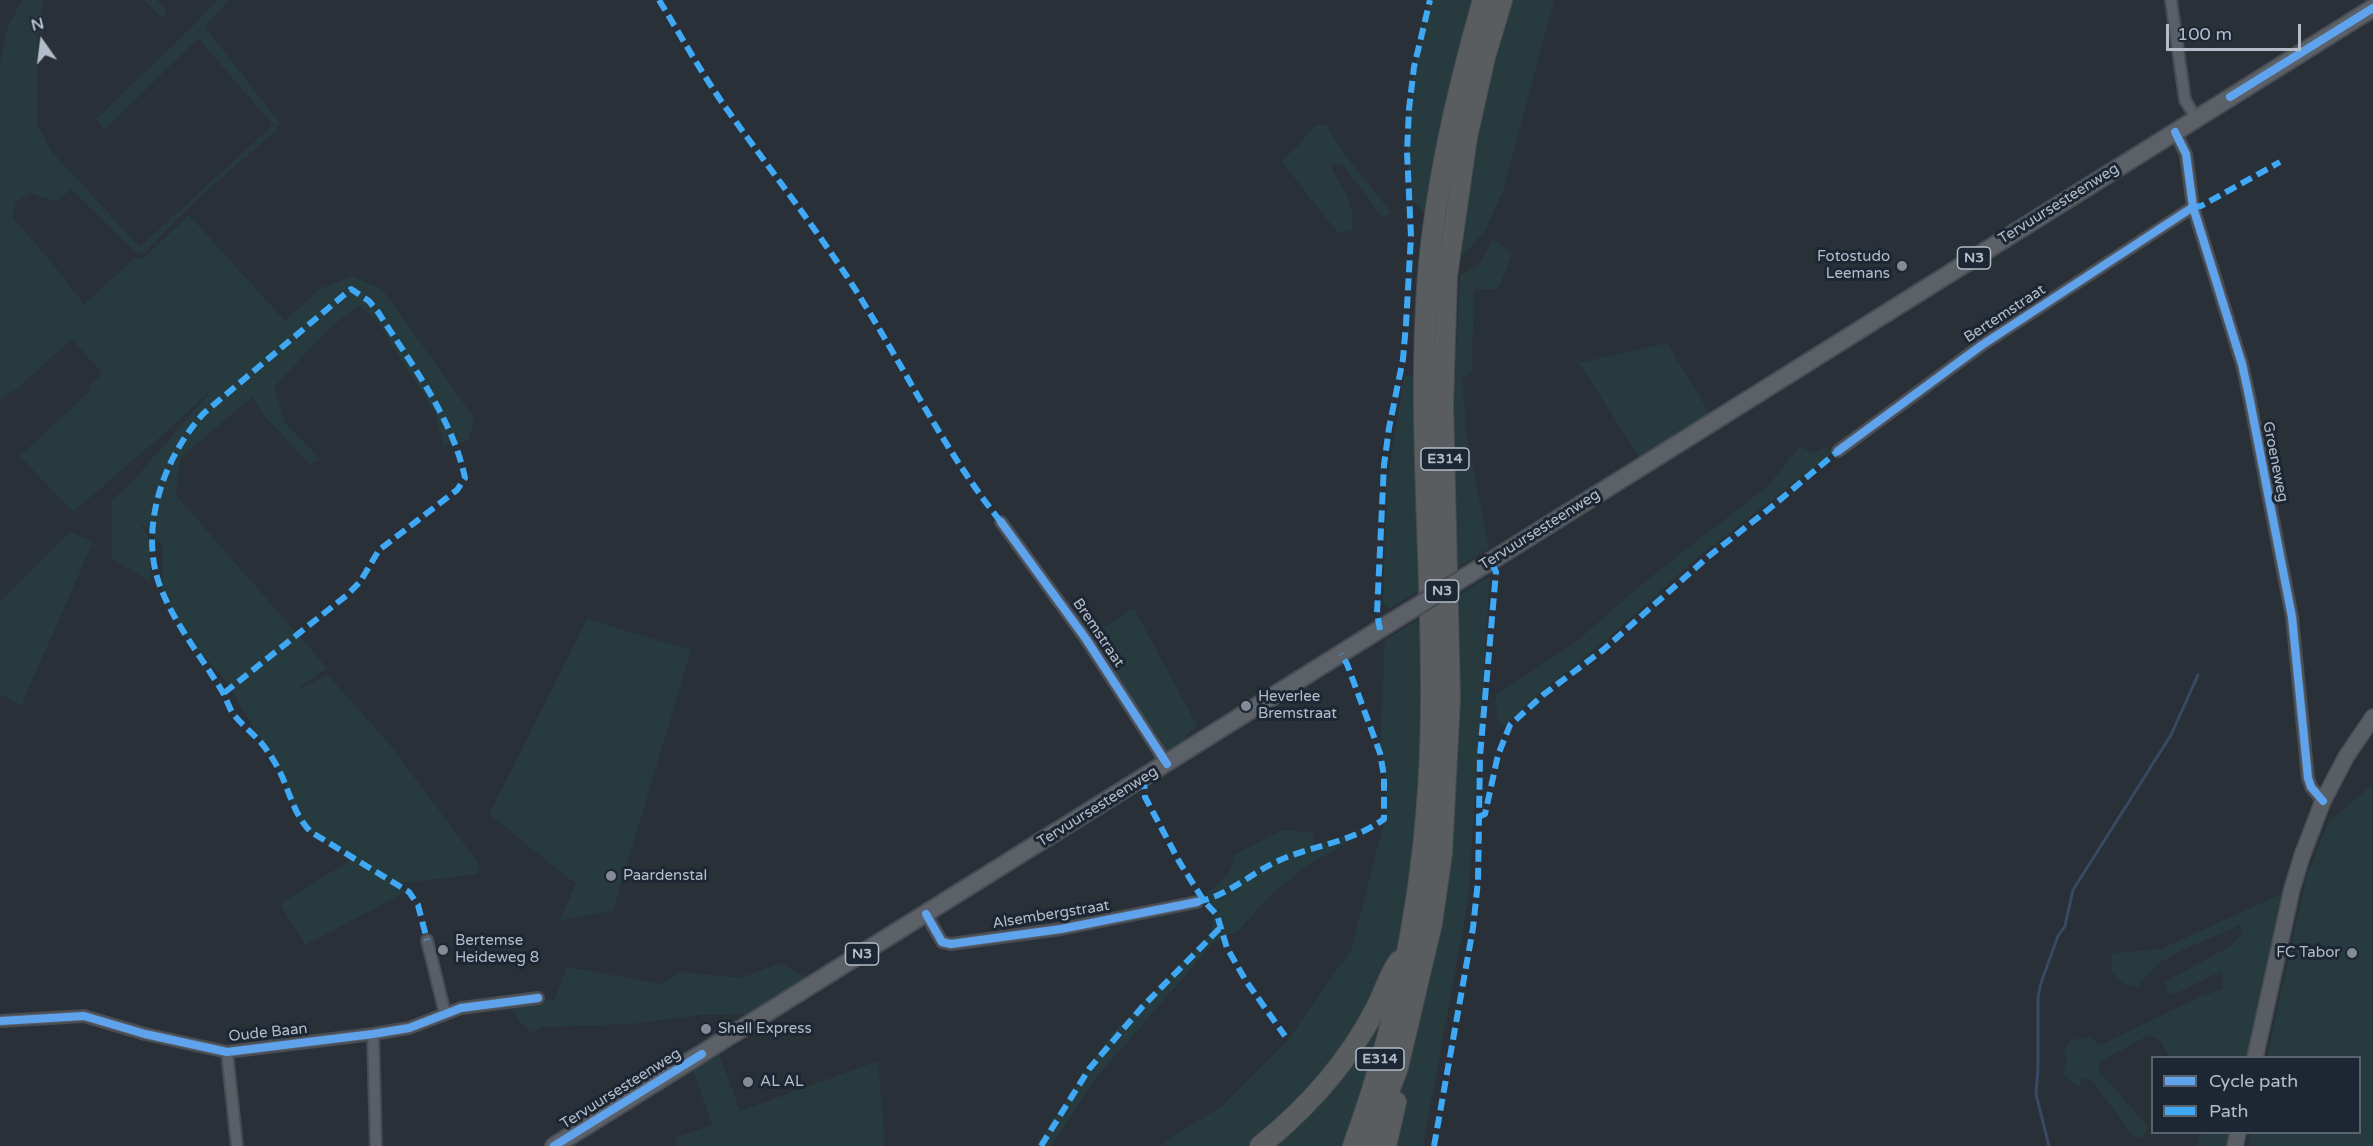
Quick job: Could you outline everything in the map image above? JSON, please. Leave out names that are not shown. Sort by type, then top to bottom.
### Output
[{"type":"highway","name":"E314","points":[[1353,1146],[1404,972],[1423,853],[1431,701],[1424,407],[1428,274],[1448,134],[1482,0]]},
{"type":"highway","name":"E314","points":[[1369,1146],[1398,1067],[1432,923],[1442,853],[1447,773],[1450,632],[1443,404],[1447,276],[1467,137],[1485,57],[1502,0]]},
{"type":"highway","points":[[1260,1146],[1288,1124],[1324,1087],[1375,1011],[1394,968],[1408,949]]},
{"type":"highway","points":[[1386,1146],[1400,1083],[1398,1067]]},
{"type":"main road","name":"Tervuursesteenweg","points":[[554,1146],[2373,8]]},
{"type":"main road","points":[[2255,1056],[2292,889],[2323,801],[2346,758],[2373,717]]},
{"type":"street","points":[[2171,0],[2186,100],[2196,118]]},
{"type":"street","name":"Groeneweg","points":[[2175,132],[2186,154],[2193,207],[2242,364],[2292,616],[2308,778],[2311,787],[2323,801]]},
{"type":"street","name":"Bertemstraat","points":[[1838,451],[1973,351],[2193,207]]},
{"type":"street","name":"Bremstraat","points":[[1001,522],[1086,639],[1167,764]]},
{"type":"street","name":"Alsembergstraat","points":[[926,914],[942,942],[951,944],[1061,929],[1197,902]]},
{"type":"street","points":[[427,940],[445,1013]]},
{"type":"street","name":"Oude Baan","points":[[0,1022],[84,1016],[145,1034],[226,1052],[409,1028],[461,1008],[538,998]]},
{"type":"street","points":[[373,1034],[376,1146]]},
{"type":"street","points":[[226,1052],[237,1146]]},
{"type":"green space","points":[[23,0],[43,0],[37,44],[38,127],[53,153],[140,247],[273,125],[198,38],[105,130],[96,119],[217,0],[229,0],[205,27],[280,123],[275,128],[277,130],[198,198],[144,253],[134,250],[71,189],[56,202],[31,193],[15,203],[13,218],[84,304],[136,257],[141,260],[189,215],[285,321],[320,289],[352,276],[383,290],[475,419],[468,441],[444,446],[435,413],[375,318],[359,306],[332,326],[274,387],[284,422],[320,459],[310,464],[264,416],[252,397],[180,458],[176,495],[327,668],[295,691],[328,675],[391,746],[479,864],[477,874],[395,884],[379,874],[406,892],[305,945],[280,904],[354,858],[311,832],[299,821],[280,771],[225,680],[184,634],[162,591],[163,547],[139,521],[149,539],[150,582],[112,558],[112,500],[133,481],[215,386],[166,432],[73,512],[20,456],[90,391],[88,388],[102,373],[72,339],[18,388],[0,400],[0,66],[8,25]]},
{"type":"green space","points":[[144,0],[157,0],[167,12],[164,16],[160,16]]},
{"type":"green space","points":[[1430,0],[1554,0],[1503,191],[1485,231],[1463,255],[1410,198],[1407,152],[1409,109],[1414,67]]},
{"type":"green space","points":[[1315,125],[1326,125],[1345,155],[1391,212],[1383,218],[1342,164],[1330,165],[1347,195],[1352,211],[1352,230],[1338,233],[1281,161],[1296,148]]},
{"type":"green space","points":[[1493,238],[1512,254],[1498,289],[1474,289],[1472,371],[1462,378],[1467,439],[1489,548],[1389,609],[1383,603],[1387,484],[1404,376],[1455,376],[1460,275],[1479,265]]},
{"type":"green space","points":[[1667,343],[1710,414],[1640,458],[1579,363]]},
{"type":"green space","points":[[1800,446],[1813,453],[1827,446],[1831,454],[1697,558],[1605,641],[1534,698],[1504,726],[1497,720],[1496,694],[1572,645],[1648,579],[1768,486]]},
{"type":"green space","points":[[70,532],[93,542],[21,706],[0,694],[0,602]]},
{"type":"green space","points":[[1490,576],[1468,901],[1423,1146],[1159,1146],[1223,1105],[1287,1041],[1351,950],[1387,811],[1386,777],[1380,750],[1385,640]]},
{"type":"green space","points":[[1134,608],[1197,726],[1179,744],[1166,752],[1090,637]]},
{"type":"green space","points":[[587,619],[691,650],[613,911],[560,920],[576,884],[489,814]]},
{"type":"green space","points":[[2372,785],[2373,1146],[2248,1146],[2251,1134],[2361,1134],[2361,1056],[2267,1056],[2306,878],[2329,821]]},
{"type":"green space","points":[[1280,831],[1313,833],[1313,846],[1344,836],[1346,844],[1307,865],[1269,897],[1238,931],[1216,940],[1095,1079],[1052,1146],[1035,1146],[1110,1036],[1212,932],[1214,908],[1206,893],[1228,873],[1234,855]]},
{"type":"green space","points":[[2292,889],[2251,1056],[2169,1056],[2160,1040],[2149,1035],[2100,1062],[2099,1071],[2149,1128],[2142,1137],[2134,1137],[2091,1079],[2082,1079],[2079,1087],[2065,1077],[2067,1061],[2064,1052],[2070,1040],[2090,1037],[2100,1045],[2202,996],[2223,989],[2222,971],[2188,988],[2167,995],[2165,982],[2229,947],[2243,932],[2240,925],[2181,951],[2159,963],[2137,987],[2124,984],[2111,971],[2112,953],[2161,949]]},
{"type":"green space","points":[[780,963],[808,978],[751,1014],[699,1015],[632,1024],[541,1027],[533,1033],[519,1021],[510,1003],[554,1000],[567,967],[662,984],[680,972],[741,978]]},
{"type":"green space","points":[[719,1054],[740,1111],[878,1061],[885,1146],[678,1146],[675,1138],[712,1125],[693,1070]]},
{"type":"green space","points":[[2201,1134],[2233,1134],[2229,1146],[2197,1146]]},
{"type":"waterway","points":[[2049,1146],[2036,1094],[2038,997],[2041,983],[2058,936],[2065,926],[2073,890],[2171,735],[2198,675]]},
{"type":"marked path","points":[[659,0],[717,95],[846,275],[958,463],[1001,522]]},
{"type":"marked path","points":[[1380,630],[1377,613],[1384,465],[1403,359],[1411,236],[1407,152],[1409,109],[1414,67],[1430,0]]},
{"type":"marked path","points":[[2193,207],[2201,206],[2280,162]]},
{"type":"marked path","points":[[224,693],[347,595],[360,582],[379,550],[457,490],[465,478],[451,434],[429,392],[378,312],[369,301],[351,289],[204,413],[190,430],[178,448],[160,489],[152,534],[153,556],[157,577],[169,607],[222,691],[232,712],[272,757],[296,811],[305,825],[311,832],[409,892],[418,905],[427,940]]},
{"type":"marked path","points":[[1478,817],[1485,814],[1498,755],[1510,725],[1543,695],[1603,650],[1709,556],[1838,451]]},
{"type":"marked path","points":[[1434,1146],[1473,928],[1478,881],[1480,756],[1496,572],[1491,561]]},
{"type":"marked path","points":[[1197,902],[1219,895],[1280,860],[1359,833],[1384,819],[1384,776],[1380,753],[1347,664],[1341,654]]},
{"type":"marked path","points":[[1144,777],[1145,797],[1180,863],[1204,901],[1217,915],[1227,948],[1246,981],[1285,1036]]},
{"type":"marked path","points":[[1041,1146],[1089,1069],[1143,1006],[1221,927]]},
{"type":"cycle path","points":[[2230,97],[2373,8]]},
{"type":"cycle path","points":[[2175,132],[2186,154],[2193,207],[2242,364],[2292,617],[2308,778],[2311,787],[2323,801]]},
{"type":"cycle path","points":[[1838,451],[1982,345],[2193,207]]},
{"type":"cycle path","points":[[1001,522],[1086,639],[1167,764]]},
{"type":"cycle path","points":[[926,914],[942,942],[951,944],[1061,929],[1197,902]]},
{"type":"cycle path","points":[[0,1021],[84,1016],[145,1034],[227,1052],[409,1028],[461,1008],[538,998]]},
{"type":"cycle path","points":[[554,1146],[702,1054]]},
{"type":"place","name":"Fotostudo Leemans","points":[[1902,266]]},
{"type":"place","name":"Heverlee Bremstraat","points":[[1246,706]]},
{"type":"place","name":"Paardenstal","points":[[611,876]]},
{"type":"place","name":"Bertemse Heideweg 8","points":[[443,950]]},
{"type":"place","name":"FC Tabor","points":[[2352,953]]},
{"type":"place","name":"Shell Express","points":[[706,1029]]},
{"type":"place","name":"AL AL","points":[[748,1082]]}]
